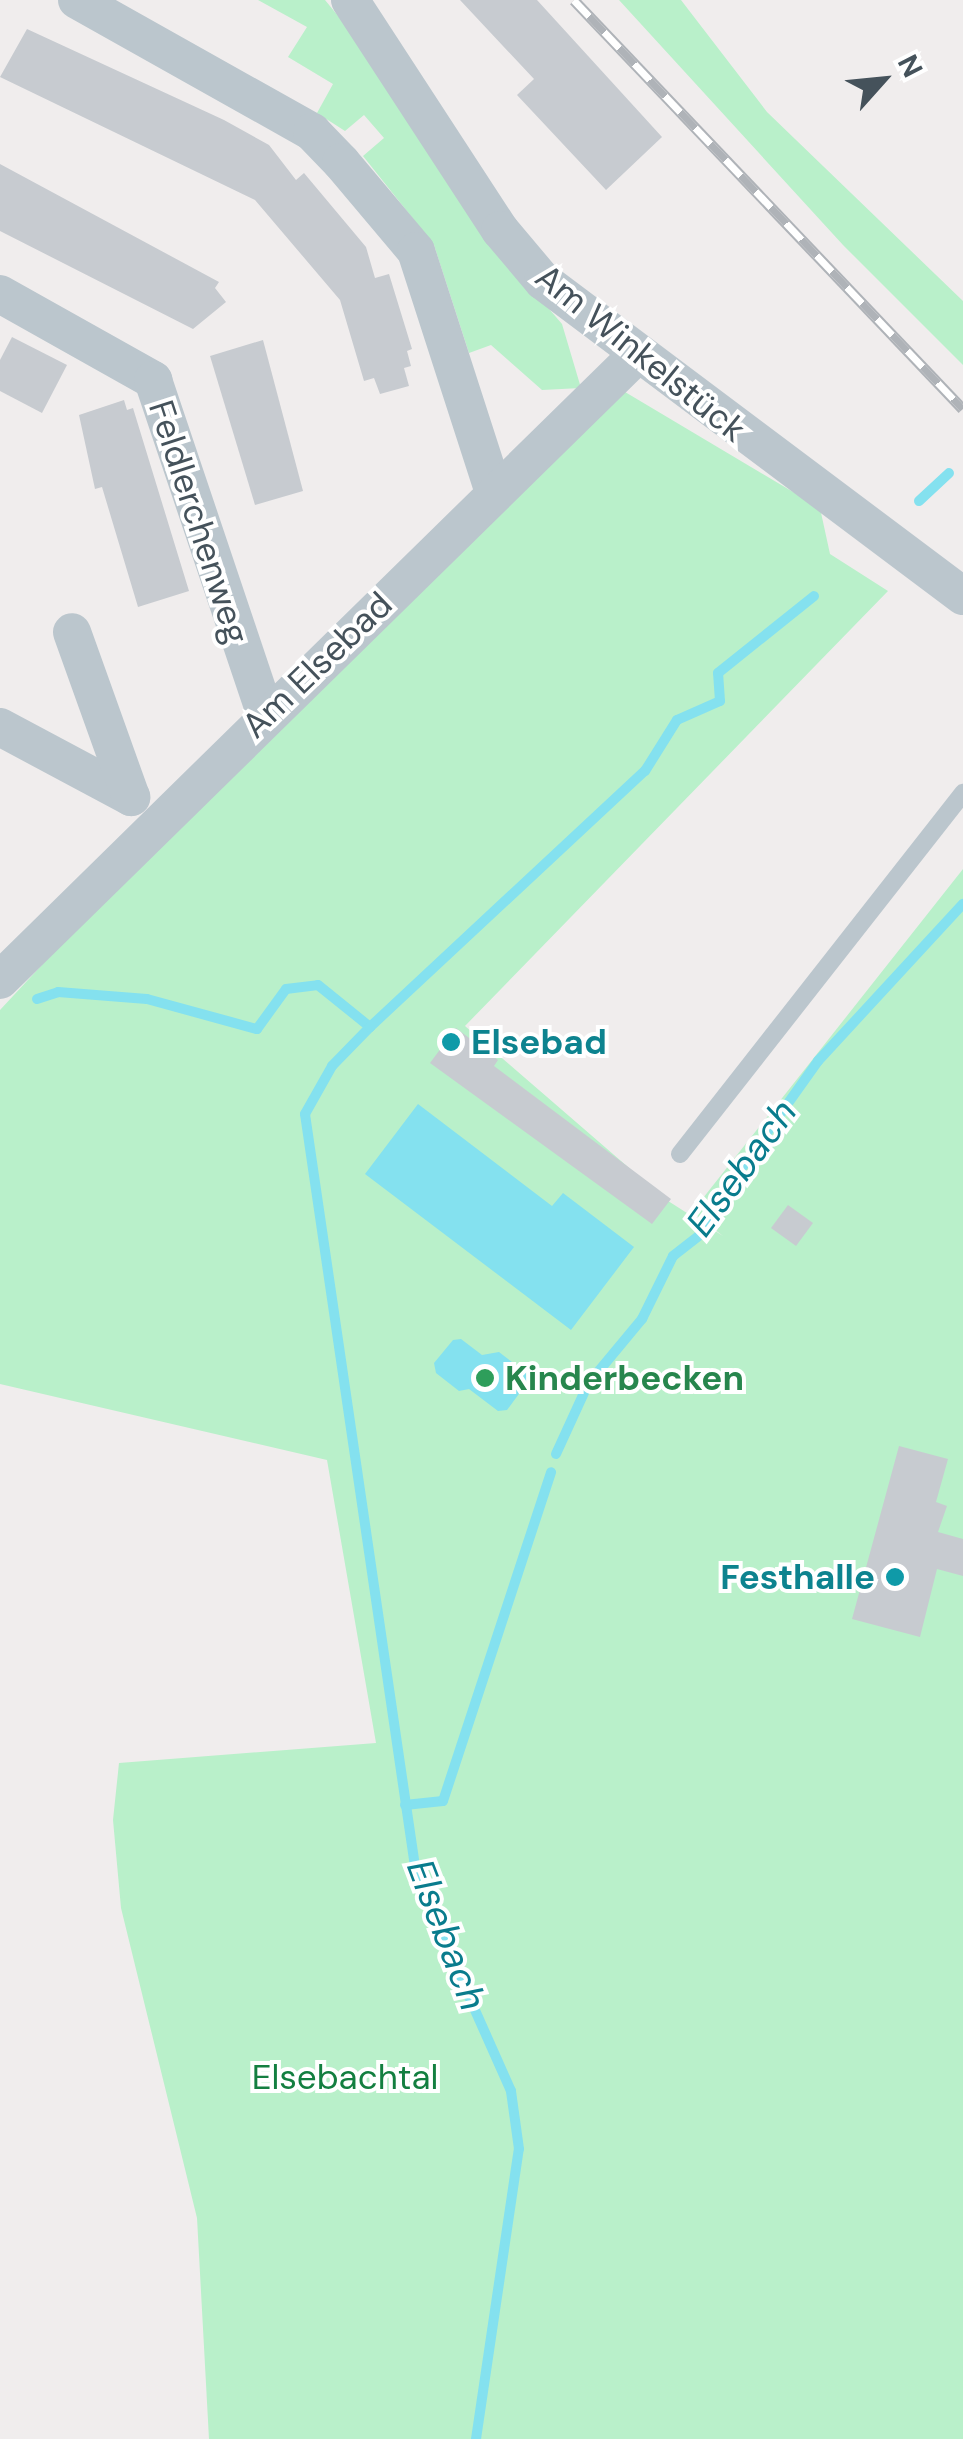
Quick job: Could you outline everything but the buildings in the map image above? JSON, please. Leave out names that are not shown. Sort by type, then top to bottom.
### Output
[{"type":"street","points":[[77,0],[312,132],[416,251],[494,492]]},
{"type":"street","name":"Am Winkelstück","points":[[350,0],[500,230],[543,281],[963,596]]},
{"type":"street","name":"Feldlerchenweg","points":[[0,294],[153,380],[266,715]]},
{"type":"street","name":"Am Elsebad","points":[[0,980],[142,810],[266,715],[637,355]]},
{"type":"street","points":[[72,632],[142,810]]},
{"type":"street","points":[[0,727],[142,810]]},
{"type":"lane","points":[[680,1154],[963,793]]},
{"type":"green space","points":[[258,0],[325,0],[348,28],[483,232],[562,324],[581,388],[542,390],[491,345],[469,353],[434,245],[363,156],[384,138],[364,115],[345,131],[317,113],[333,84],[288,57],[307,27]]},
{"type":"green space","points":[[619,0],[681,0],[767,112],[963,301],[963,365],[843,245]]},
{"type":"green space","name":"Elsebachtal","points":[[615,386],[820,508],[830,554],[888,591],[465,1026],[665,1199],[723,1236],[692,1212],[963,869],[963,2439],[209,2439],[197,2218],[121,1908],[113,1820],[119,1763],[376,1743],[327,1460],[0,1384],[0,1010],[266,724]]},
{"type":"water","points":[[418,1104],[552,1206],[563,1193],[634,1247],[571,1330],[365,1174]]},
{"type":"water","name":"Kinderbecken","points":[[461,1339],[482,1355],[499,1352],[526,1373],[527,1383],[507,1410],[498,1411],[469,1389],[459,1391],[436,1373],[434,1363],[453,1340]]},
{"type":"waterway","points":[[919,501],[949,473]]},
{"type":"waterway","points":[[476,2439],[519,2149],[511,2091],[417,1880],[305,1114],[332,1066],[370,1027],[645,771],[677,720],[720,701],[718,673],[814,596]]},
{"type":"waterway","name":"Elsebach","points":[[556,1454],[588,1384],[642,1319],[673,1256],[704,1232],[721,1197],[818,1061],[963,904]]},
{"type":"waterway","points":[[37,999],[58,992],[147,999],[257,1029],[286,989],[318,985],[370,1027]]},
{"type":"waterway","name":"Elsebach","points":[[405,1805],[443,1801],[551,1472]]},
{"type":"railway","points":[[574,0],[963,409]]},
{"type":"place","name":"Elsebad","points":[[451,1042]]},
{"type":"place","name":"Kinderbecken","points":[[485,1378]]},
{"type":"place","name":"Festhalle","points":[[895,1577]]}]
